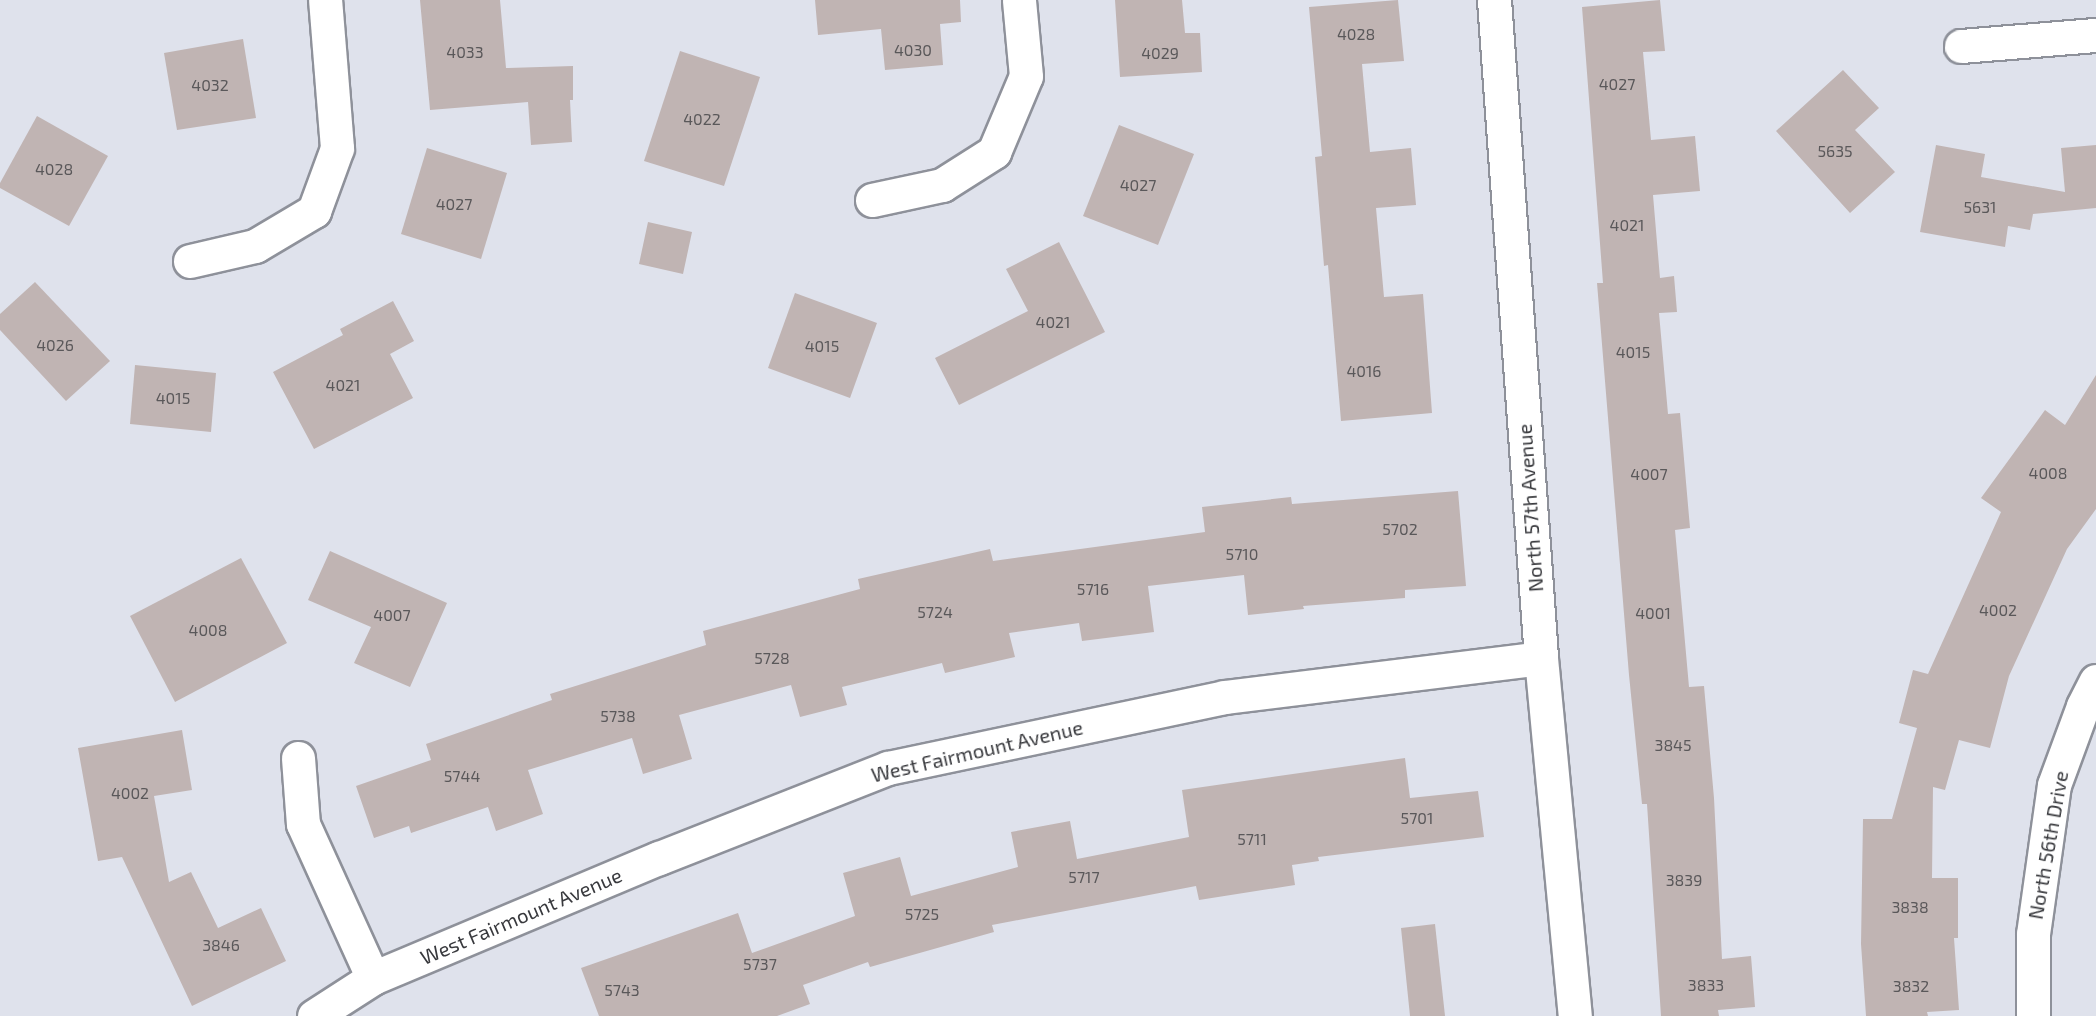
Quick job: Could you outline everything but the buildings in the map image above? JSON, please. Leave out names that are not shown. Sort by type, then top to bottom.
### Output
[{"type":"street","points":[[190,261],[255,246],[314,211],[337,148],[325,0]]},
{"type":"street","points":[[872,200],[942,185],[994,152],[1026,76],[1019,0]]},
{"type":"street","name":"North 57th Avenue","points":[[1494,0],[1541,658],[1575,1016]]},
{"type":"street","points":[[1961,46],[2096,35]]},
{"type":"street","name":"West Fairmount Avenue","points":[[314,1016],[373,978],[660,858],[888,768],[1224,697],[1541,658]]},
{"type":"street","name":"North 56th Drive","points":[[2033,1016],[2032,934],[2054,785],[2083,706],[2096,681]]},
{"type":"street","points":[[298,758],[303,824],[373,978]]}]
